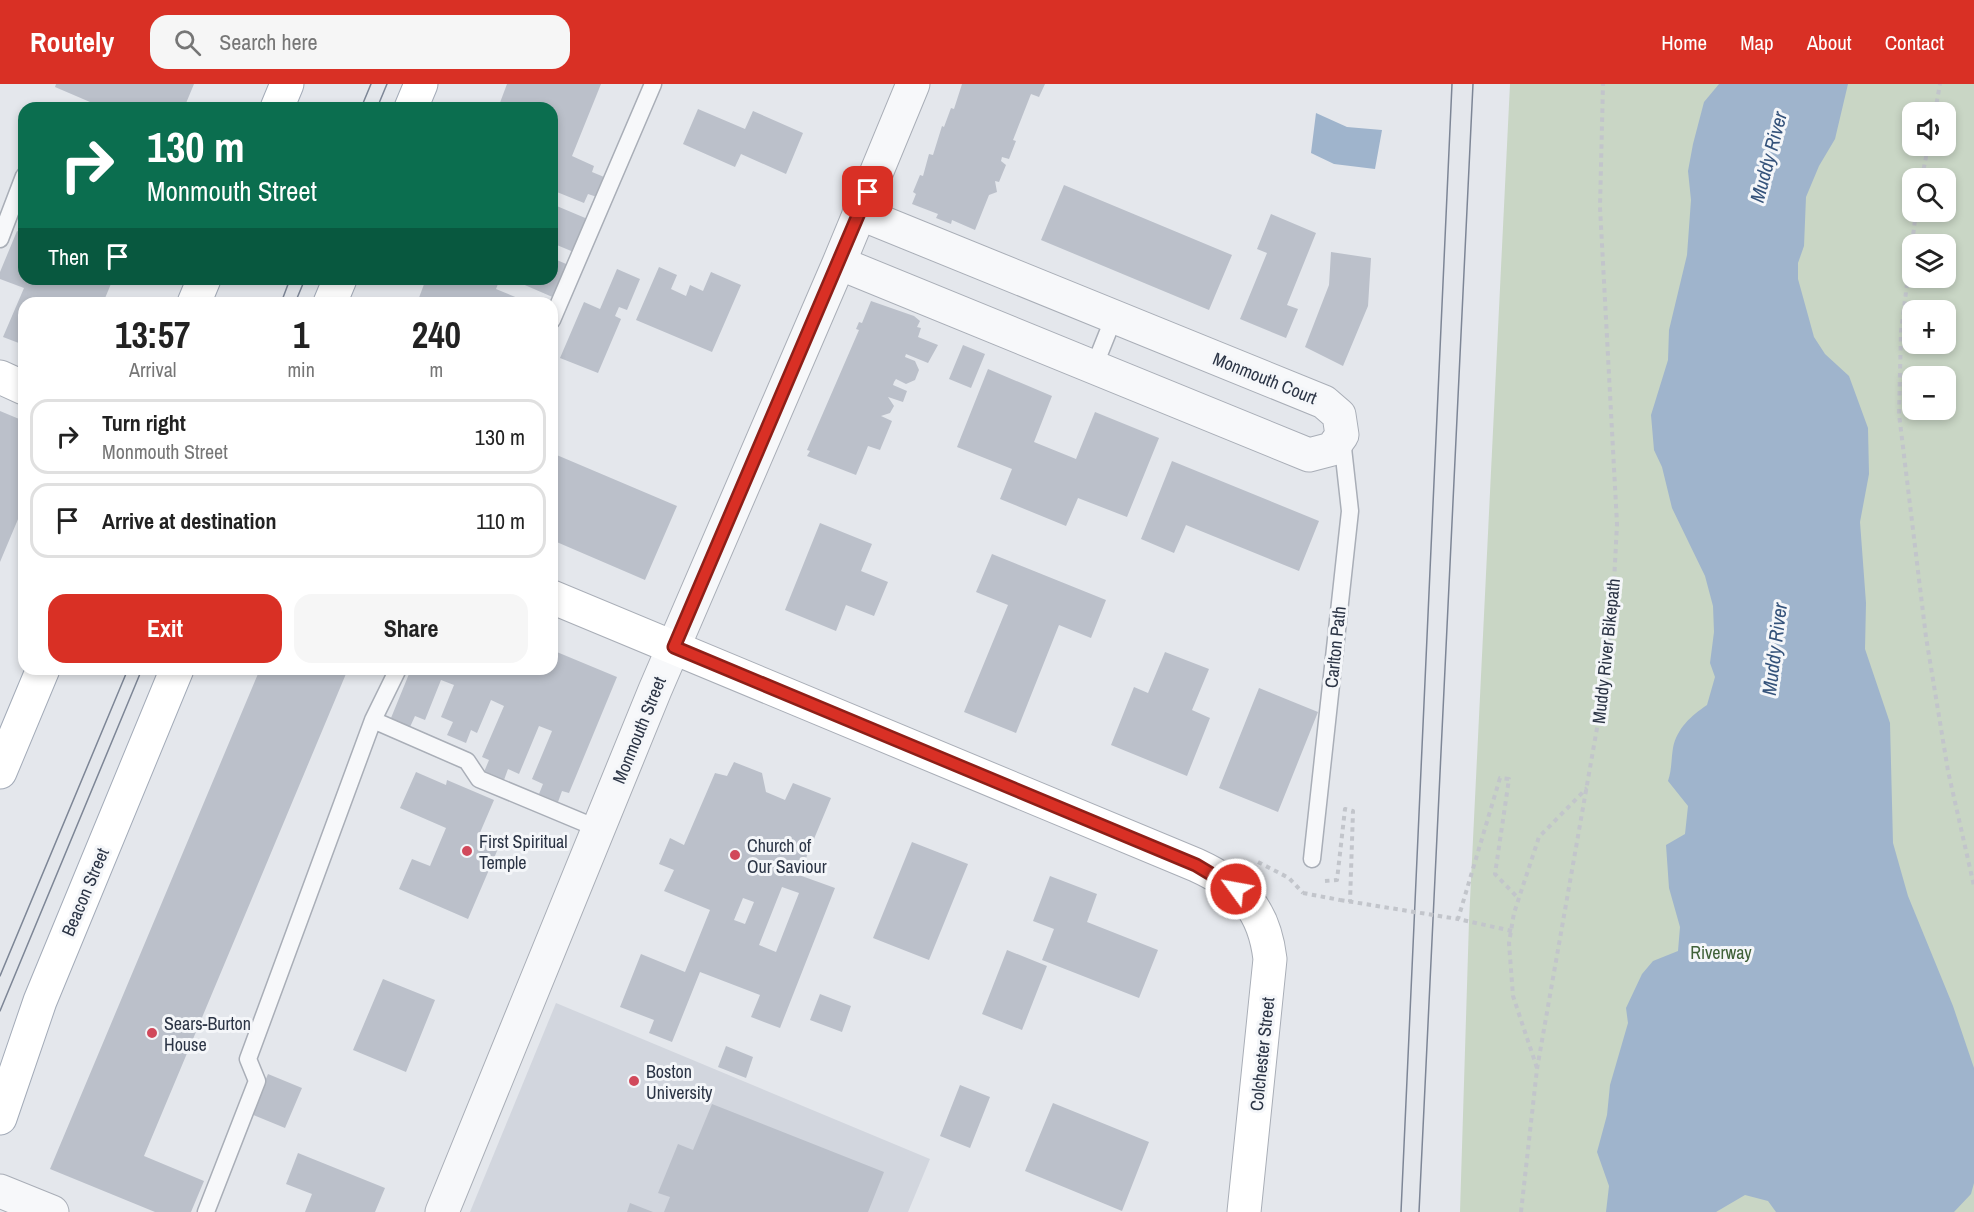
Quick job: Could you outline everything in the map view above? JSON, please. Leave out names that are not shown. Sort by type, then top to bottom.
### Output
[{"type":"main road","points":[[280,102],[287,84]]},
{"type":"main road","points":[[414,102],[422,84]]},
{"type":"main road","points":[[0,377],[18,385]]},
{"type":"main road","points":[[558,599],[674,647]]},
{"type":"main road","name":"Colchester Street","points":[[674,647],[1196,865],[1220,878],[1249,900],[1264,927],[1270,959],[1244,1212]]},
{"type":"main road","points":[[0,772],[40,675]]},
{"type":"main road","name":"Beacon Street","points":[[0,1118],[40,1000],[175,675]]},
{"type":"street","name":"Monmouth Street","points":[[442,1212],[674,647],[839,263],[913,84]]},
{"type":"street","name":"Monmouth Court","points":[[860,213],[1324,402],[1339,415],[1342,435]]},
{"type":"street","points":[[839,263],[1309,455],[1332,449],[1342,435]]},
{"type":"street","points":[[0,1191],[52,1212]]},
{"type":"lane","points":[[558,306],[653,84]]},
{"type":"lane","points":[[0,239],[18,192]]},
{"type":"lane","points":[[1094,367],[1114,317]]},
{"type":"lane","name":"Carlton Path","points":[[1312,859],[1350,511],[1342,435]]},
{"type":"lane","points":[[206,1212],[257,1081],[248,1059],[373,720],[395,675]]},
{"type":"lane","points":[[373,720],[467,761],[479,779],[599,829]]},
{"type":"path","name":"Muddy River Bikepath","points":[[1521,1212],[1537,1069],[1606,677],[1617,524],[1600,207],[1604,84]]},
{"type":"path","points":[[1937,102],[1940,84]]},
{"type":"path","points":[[1915,222],[1901,332],[1899,414],[1926,637],[1948,771],[1974,886]]},
{"type":"path","points":[[1458,919],[1500,778],[1509,779],[1495,874],[1519,899]]},
{"type":"path","points":[[1537,1069],[1513,996],[1509,943],[1519,899],[1539,837],[1587,787]]},
{"type":"path","points":[[1320,881],[1337,880],[1346,809],[1353,811],[1350,902]]},
{"type":"path","points":[[1303,893],[1476,922],[1512,932]]},
{"type":"shaded area","name":"Boston University","points":[[556,1003],[930,1159],[908,1212],[470,1212]]},
{"type":"green space","name":"Riverway","points":[[1510,84],[1974,84],[1974,1212],[1460,1212],[1469,921]]},
{"type":"water","name":"Muddy River","points":[[1719,84],[1848,84],[1835,139],[1819,166],[1806,197],[1804,246],[1798,263],[1798,279],[1814,337],[1825,354],[1849,376],[1868,428],[1869,474],[1860,522],[1866,603],[1865,649],[1890,723],[1893,843],[1908,896],[1953,1006],[1974,1068],[1974,1183],[1971,1194],[1954,1212],[1776,1212],[1768,1201],[1745,1195],[1716,1212],[1606,1212],[1609,1186],[1597,1152],[1607,1115],[1610,1085],[1628,1023],[1626,1008],[1642,974],[1653,961],[1678,951],[1680,927],[1669,888],[1666,845],[1685,834],[1688,806],[1668,781],[1673,748],[1685,723],[1707,705],[1715,677],[1710,663],[1714,632],[1713,606],[1705,576],[1672,508],[1662,467],[1654,450],[1651,415],[1668,360],[1669,330],[1687,255],[1691,200],[1688,171],[1693,144],[1704,102]]},
{"type":"water","points":[[1316,113],[1347,127],[1382,130],[1375,169],[1334,164],[1311,153]]},
{"type":"building","points":[[56,84],[194,84],[186,102],[90,102],[55,87]]},
{"type":"building","points":[[507,84],[601,84],[572,156],[594,166],[592,172],[609,179],[600,198],[588,194],[584,203],[558,192],[558,102],[500,102]]},
{"type":"building","points":[[962,84],[1045,84],[1039,97],[1031,94],[1013,140],[1016,141],[1009,159],[1002,157],[1001,161],[1006,165],[999,182],[995,181],[997,192],[989,195],[975,230],[952,220],[951,224],[936,218],[938,214],[912,204],[916,194],[913,192],[920,175],[923,176],[929,154],[933,155],[942,126],[944,127],[951,108],[954,109]]},
{"type":"building","points":[[698,109],[745,129],[753,111],[803,133],[786,174],[741,154],[735,167],[683,144]]},
{"type":"building","points":[[1064,185],[1232,255],[1209,310],[1041,240]]},
{"type":"building","points":[[558,207],[590,220],[576,253],[558,246]]},
{"type":"building","points":[[1271,214],[1316,233],[1287,305],[1298,309],[1286,338],[1240,319],[1267,253],[1257,249]]},
{"type":"building","points":[[17,231],[18,285],[110,285],[106,297],[20,297],[24,288],[0,279],[0,272]]},
{"type":"building","points":[[1331,252],[1371,258],[1368,306],[1343,366],[1305,347],[1329,285]]},
{"type":"building","points":[[558,261],[571,266],[558,297],[552,297],[525,285],[558,285]]},
{"type":"building","points":[[659,267],[677,275],[671,289],[686,296],[690,285],[703,291],[711,272],[741,285],[712,352],[636,320]]},
{"type":"building","points":[[617,269],[640,279],[627,310],[619,307],[615,316],[621,319],[598,373],[560,358],[584,302],[600,309]]},
{"type":"building","points":[[424,285],[498,285],[496,289],[515,297],[419,297]]},
{"type":"building","points":[[871,301],[914,316],[920,321],[917,327],[921,328],[918,337],[938,345],[928,363],[906,354],[905,357],[915,361],[919,370],[915,380],[906,384],[896,379],[894,382],[893,385],[907,391],[903,402],[888,397],[894,406],[890,413],[881,416],[892,421],[880,450],[868,446],[856,475],[807,456],[810,451],[807,450],[859,330],[856,329],[859,322],[862,323]]},
{"type":"building","points":[[18,302],[18,343],[3,337]]},
{"type":"building","points":[[963,345],[985,354],[971,388],[949,379]]},
{"type":"building","points":[[988,369],[1052,396],[1034,442],[1076,459],[1095,412],[1159,438],[1127,517],[1078,498],[1066,526],[1000,499],[1012,469],[957,447]]},
{"type":"building","points":[[0,411],[18,418],[18,519],[0,562]]},
{"type":"building","points":[[558,456],[677,506],[645,580],[558,543]]},
{"type":"building","points":[[1172,461],[1319,521],[1299,571],[1186,525],[1174,553],[1141,539]]},
{"type":"building","points":[[820,523],[872,544],[861,571],[888,582],[874,616],[846,605],[836,631],[785,610]]},
{"type":"building","points":[[992,554],[1106,600],[1091,638],[1059,625],[1016,733],[964,712],[1008,605],[976,592]]},
{"type":"building","points":[[558,652],[617,677],[569,793],[562,791],[558,802],[539,794],[543,784],[532,779],[552,731],[539,726],[519,774],[508,769],[504,780],[484,772],[489,760],[482,757],[504,706],[491,700],[477,733],[471,730],[466,743],[447,735],[453,722],[441,717],[454,685],[441,680],[425,720],[415,716],[410,727],[391,718],[409,675],[558,675]]},
{"type":"building","points":[[1165,652],[1209,669],[1192,710],[1210,718],[1187,776],[1111,745],[1134,687],[1148,693]]},
{"type":"building","points":[[257,675],[345,675],[144,1156],[204,1181],[191,1212],[155,1212],[50,1169]]},
{"type":"building","points":[[1259,688],[1318,712],[1278,812],[1219,788]]},
{"type":"building","points":[[734,762],[762,773],[766,792],[785,800],[793,783],[831,798],[799,875],[835,888],[780,1028],[751,1017],[760,995],[700,972],[672,1042],[649,1033],[654,1020],[620,1007],[641,954],[685,972],[710,910],[664,891],[674,870],[659,864],[670,838],[684,845],[715,773],[727,776]],"holes":[[[782,887],[799,893],[776,952],[759,945]],[[743,898],[754,902],[745,924],[734,920]]]},
{"type":"building","name":"First Spiritual Temple","points":[[416,772],[446,785],[447,780],[494,800],[479,835],[500,844],[468,919],[399,889],[412,859],[430,866],[446,828],[400,808]]},
{"type":"building","points":[[912,842],[968,864],[929,960],[873,938]]},
{"type":"building","points":[[1050,876],[1097,894],[1087,922],[1158,950],[1139,998],[1042,960],[1054,929],[1033,921]]},
{"type":"building","points":[[1007,950],[1047,966],[1022,1030],[982,1014]]},
{"type":"building","points":[[383,979],[435,1000],[406,1072],[353,1050]]},
{"type":"building","points":[[820,994],[851,1006],[842,1032],[810,1020]]},
{"type":"building","points":[[726,1046],[753,1057],[746,1078],[718,1067]]},
{"type":"building","points":[[268,1074],[302,1088],[285,1128],[251,1114]]},
{"type":"building","points":[[960,1085],[990,1097],[970,1148],[940,1136]]},
{"type":"building","points":[[1053,1103],[1149,1142],[1122,1211],[1025,1171]]},
{"type":"building","points":[[712,1104],[884,1172],[868,1212],[664,1212],[670,1197],[658,1193],[678,1144],[693,1150]]},
{"type":"building","points":[[298,1153],[385,1188],[375,1212],[305,1212],[312,1194],[286,1184]]},
{"type":"building","points":[[630,1203],[653,1212],[627,1212]]},
{"type":"tram line","points":[[364,102],[371,84]]},
{"type":"tram line","points":[[380,102],[387,84]]},
{"type":"tram line","points":[[1401,1212],[1452,84]]},
{"type":"tram line","points":[[1419,1212],[1473,84]]},
{"type":"tram line","points":[[283,297],[288,285]]},
{"type":"tram line","points":[[298,297],[302,285]]},
{"type":"tram line","points":[[0,976],[125,675]]},
{"type":"tram line","points":[[0,1011],[140,675]]},
{"type":"place","name":"First Spiritual Temple","points":[[467,851]]},
{"type":"place","name":"Church of Our Saviour","points":[[735,855]]},
{"type":"place","name":"Sears-Burton House","points":[[152,1033]]},
{"type":"place","name":"Boston University","points":[[634,1081]]},
{"type":"route","points":[[868,192],[674,647],[1196,865],[1236,889]]}]
